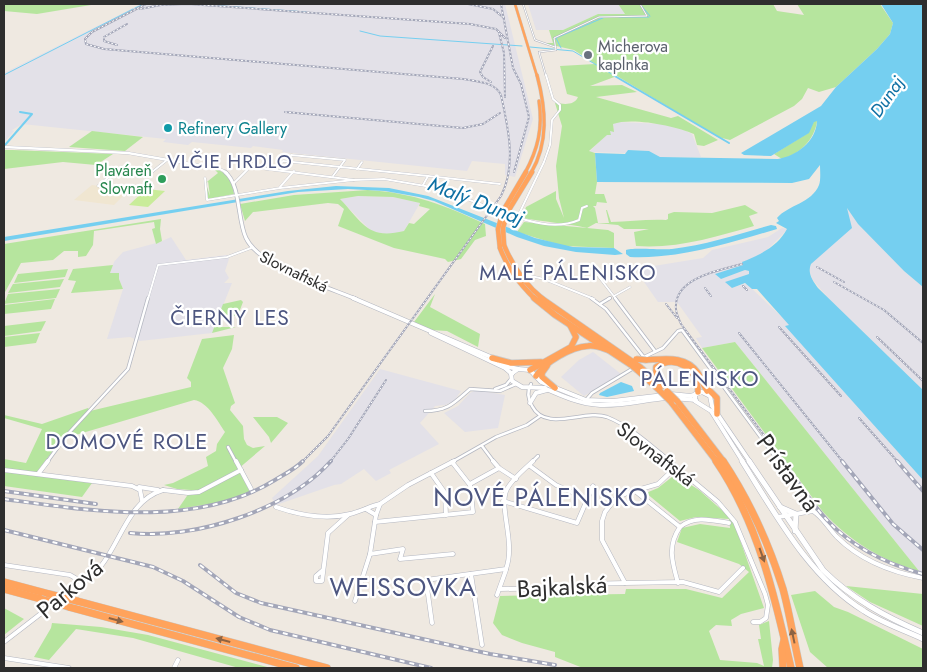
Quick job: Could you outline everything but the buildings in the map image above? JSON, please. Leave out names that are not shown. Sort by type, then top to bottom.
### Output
[{"type":"highway","points":[[514,4],[545,113],[546,129],[536,159],[505,212],[498,229],[507,266],[521,285],[544,305],[566,321],[638,363],[710,440],[736,480],[753,512],[778,574],[802,668]]},
{"type":"highway","points":[[502,246],[512,266],[531,289],[558,311],[620,354]]},
{"type":"highway","points":[[534,372],[571,347],[575,341],[575,333],[566,321]]},
{"type":"highway","points":[[492,358],[508,363],[522,364],[548,362],[584,346],[602,348],[620,354]]},
{"type":"highway","points":[[638,363],[671,358],[685,361],[698,371],[707,391]]},
{"type":"highway","points":[[663,389],[656,376],[656,367],[670,361],[682,364],[690,369],[697,380],[697,394]]},
{"type":"highway","points":[[548,362],[543,370],[542,377],[552,389]]},
{"type":"highway","points":[[703,383],[717,398],[716,416]]},
{"type":"highway","points":[[675,401],[719,464],[746,513],[770,578],[791,668]]},
{"type":"highway","points":[[4,582],[327,668]]},
{"type":"highway","points":[[4,589],[296,668]]},
{"type":"highway","points":[[783,668],[782,649],[784,637]]},
{"type":"main road","points":[[4,147],[112,151],[167,159],[219,168],[230,175],[233,184]]},
{"type":"main road","name":"Slovnaftská","points":[[233,184],[244,236],[251,248],[274,264],[501,364],[534,372]]},
{"type":"main road","name":"Slovnaftská","points":[[427,331],[492,358],[501,364],[516,384],[522,387]]},
{"type":"main road","points":[[501,364],[534,372],[546,386],[580,402],[597,405],[675,401],[694,404],[716,416]]},
{"type":"main road","points":[[511,376],[518,369]]},
{"type":"main road","points":[[511,376],[518,371],[534,372]]},
{"type":"main road","points":[[530,386],[535,381],[534,372]]},
{"type":"main road","points":[[511,376],[519,384],[530,386]]},
{"type":"main road","points":[[522,387],[546,386]]},
{"type":"main road","points":[[530,403],[538,392],[552,389],[586,400],[613,401],[653,395],[686,395],[705,392],[710,396],[716,416],[778,517],[813,566],[840,594],[878,619],[923,639]]},
{"type":"main road","points":[[675,401],[707,391],[714,397],[712,405]]},
{"type":"main road","points":[[697,394],[698,405],[710,410],[716,416],[823,570],[845,592],[880,614],[923,633]]},
{"type":"main road","points":[[697,394],[705,405],[712,405]]},
{"type":"main road","points":[[778,505],[796,514],[795,532]]},
{"type":"street","points":[[523,4],[534,40],[556,48]]},
{"type":"street","points":[[556,48],[554,38],[599,17],[646,16],[640,4]]},
{"type":"street","points":[[517,218],[544,163],[550,145],[552,120],[560,105],[553,99],[539,54],[542,51],[556,48]]},
{"type":"street","points":[[291,155],[345,160],[333,176]]},
{"type":"street","points":[[147,176],[167,159]]},
{"type":"street","points":[[233,184],[257,160]]},
{"type":"street","points":[[276,170],[283,161],[500,184]]},
{"type":"street","points":[[357,169],[362,162]]},
{"type":"street","points":[[133,190],[98,186],[121,167],[154,171]]},
{"type":"street","points":[[251,167],[354,180]]},
{"type":"street","points":[[280,188],[294,171]]},
{"type":"street","points":[[423,185],[428,176]]},
{"type":"street","points":[[204,178],[207,200],[236,197],[280,188],[354,180],[384,179],[423,185],[446,191],[517,218],[540,223],[572,224],[579,220],[582,208],[587,206]]},
{"type":"street","points":[[38,474],[66,436],[128,370],[158,265],[227,257],[251,248]]},
{"type":"street","points":[[586,400],[592,393],[655,352],[589,264]]},
{"type":"street","points":[[522,274],[544,279],[581,293],[600,304],[638,363]]},
{"type":"street","points":[[600,304],[630,287]]},
{"type":"street","name":"Prístavná","points":[[655,352],[663,348],[678,331],[682,330],[811,505],[813,511],[818,514],[839,539],[862,556],[891,570],[923,578]]},
{"type":"street","points":[[491,390],[504,386],[511,376]]},
{"type":"street","points":[[425,411],[437,411],[450,407],[470,389],[500,391],[516,384]]},
{"type":"street","points":[[528,396],[530,386]]},
{"type":"street","points":[[276,506],[304,513],[349,514],[380,504],[408,485],[482,446],[489,440],[533,422],[540,416],[533,410],[528,396],[522,387]]},
{"type":"street","name":"Slovnaftská","points":[[540,416],[552,420],[585,414],[606,416],[676,467],[722,505],[736,522],[754,570],[766,594],[768,607],[766,618],[760,622],[753,622]]},
{"type":"street","points":[[482,446],[499,468],[516,479]]},
{"type":"street","points":[[228,447],[251,488]]},
{"type":"street","points":[[497,595],[510,556],[507,520],[502,506],[503,501],[508,487],[538,456]]},
{"type":"street","points":[[664,458],[669,474],[677,474],[690,479]]},
{"type":"street","points":[[375,522],[473,512],[470,485],[452,462]]},
{"type":"street","points":[[530,466],[556,485],[587,499]]},
{"type":"street","name":"Bajkalská","points":[[625,583],[602,540],[602,521],[606,509],[612,501],[623,494],[655,486],[676,467]]},
{"type":"street","points":[[470,485],[499,468]]},
{"type":"street","points":[[4,470],[188,493],[199,492],[242,470]]},
{"type":"street","points":[[431,473],[444,493],[446,515]]},
{"type":"street","points":[[132,486],[140,490],[141,501],[154,492],[163,490]]},
{"type":"street","points":[[503,501],[577,523],[593,486]]},
{"type":"street","points":[[635,491],[680,527]]},
{"type":"street","name":"Parková","points":[[4,642],[96,571],[106,560],[141,501]]},
{"type":"street","points":[[355,601],[370,554],[376,515],[380,504]]},
{"type":"street","points":[[366,509],[376,515]]},
{"type":"street","points":[[778,517],[813,511]]},
{"type":"street","points":[[323,570],[328,533],[349,514]]},
{"type":"street","points":[[678,583],[670,553],[670,543],[683,523],[700,519],[729,523]]},
{"type":"street","points":[[370,554],[403,549],[400,560],[453,554]]},
{"type":"street","points":[[4,565],[76,577],[82,582]]},
{"type":"street","name":"Bajkalská","points":[[500,589],[571,588],[585,584],[683,582],[719,592],[743,568]]},
{"type":"street","points":[[432,623],[426,580],[506,569]]},
{"type":"street","points":[[471,574],[482,645]]},
{"type":"street","points":[[4,658],[69,668]]},
{"type":"street","points":[[174,668],[178,660]]},
{"type":"shaded area","points":[[141,4],[505,4],[533,119],[515,177],[505,175],[505,164],[472,161],[467,171],[282,152],[283,150],[253,146],[251,148],[192,142],[188,145],[163,142],[166,139],[22,124],[12,130],[14,131],[4,142],[4,73]]},
{"type":"shaded area","points":[[528,4],[618,4],[625,14],[598,14],[563,30],[536,30]]},
{"type":"shaded area","points":[[617,122],[663,124],[678,127],[692,134],[701,157],[660,157],[649,151],[628,150],[626,153],[589,152],[610,131],[614,131],[613,124]]},
{"type":"shaded area","points":[[92,185],[128,191],[114,205],[74,200]]},
{"type":"shaded area","points":[[358,196],[393,197],[420,203],[404,231],[389,235],[371,231],[340,199]]},
{"type":"shaded area","points":[[847,208],[858,224],[904,271],[923,287],[923,390],[830,300],[812,279],[809,269],[811,264]]},
{"type":"shaded area","points":[[782,228],[787,230],[764,253],[743,262],[743,265],[716,274],[721,279],[745,270],[749,271],[749,274],[726,282],[732,288],[747,284],[790,325],[786,326],[923,480],[923,577],[922,572],[919,571],[735,342],[702,348],[696,338],[702,337],[677,302],[658,302],[635,269],[703,258],[712,250],[768,237]]},
{"type":"shaded area","points":[[171,237],[186,260],[227,255],[229,259],[225,271],[229,278],[224,283],[232,283],[212,333],[140,341],[130,337],[107,339],[123,289],[119,279],[110,273],[114,262],[123,252]]},
{"type":"shaded area","points":[[593,352],[621,374],[584,396],[561,377],[579,360]]},
{"type":"shaded area","points":[[380,369],[461,391],[454,401],[445,405],[435,406],[420,423],[439,444],[389,470],[391,473],[376,481],[364,469],[341,484],[276,505],[272,498],[318,456]]},
{"type":"shaded area","points":[[476,390],[505,395],[498,428],[465,432],[444,413],[458,406],[470,393]]},
{"type":"green space","points":[[97,4],[37,14],[4,11],[4,5]]},
{"type":"green space","points":[[618,4],[773,4],[777,11],[804,15],[797,4],[880,4],[893,23],[890,34],[877,49],[836,87],[819,92],[808,88],[802,99],[794,106],[730,140],[718,137],[617,76],[590,86],[622,85],[637,92],[596,97],[671,118],[678,116],[718,140],[704,146],[697,145],[694,134],[676,128],[654,123],[631,121],[613,124],[614,132],[610,131],[611,135],[607,135],[589,151],[595,153],[597,182],[595,194],[604,194],[607,203],[597,202],[596,206],[593,206],[598,223],[609,223],[606,210],[611,222],[666,220],[668,219],[668,214],[674,212],[712,213],[745,205],[758,213],[749,216],[754,226],[725,234],[681,244],[636,246],[634,232],[649,229],[624,229],[618,225],[596,223],[587,228],[522,218],[526,207],[556,191],[556,199],[564,218],[559,198],[556,166],[562,126],[555,103],[571,103],[578,97],[567,94],[560,66],[595,64],[574,50],[543,43],[553,43],[549,30],[563,30],[598,14],[625,14]]},
{"type":"green space","points":[[814,121],[817,121],[816,128],[810,140],[800,150],[782,159],[774,154],[808,133]]},
{"type":"green space","points":[[92,131],[143,137],[125,151],[69,147]]},
{"type":"green space","points":[[4,150],[113,154],[96,165],[63,162],[4,169]]},
{"type":"green space","points":[[214,169],[219,170],[226,174],[234,194],[208,199],[206,185],[210,196],[208,181],[218,173]]},
{"type":"green space","points":[[146,189],[165,191],[148,207],[129,205]]},
{"type":"green space","points":[[368,190],[400,194],[428,201],[485,224],[486,236],[475,240],[461,259],[448,262],[445,259],[394,248],[338,226],[344,209],[338,204],[328,203],[253,212],[245,221],[240,204],[294,195]],"holes":[[[358,196],[393,197],[420,203],[419,206],[430,209],[414,224],[409,223],[404,231],[382,233],[367,227],[340,199]]]},
{"type":"green space","points":[[161,219],[162,241],[156,244],[152,229],[155,228],[154,222],[94,231],[93,245],[86,256],[78,257],[78,251],[64,251],[53,260],[21,263],[4,294],[4,244]]},
{"type":"green space","points":[[524,222],[608,230],[614,233],[614,248],[563,246],[517,232]]},
{"type":"green space","points":[[113,265],[110,273],[119,273],[123,289],[71,293],[76,281],[68,280],[73,269]]},
{"type":"green space","points":[[68,269],[65,277],[14,283],[18,274]]},
{"type":"green space","points":[[64,279],[60,287],[8,293],[13,284]]},
{"type":"green space","points":[[60,289],[56,298],[4,304],[8,294]]},
{"type":"green space","points":[[435,294],[430,307],[480,334],[478,347],[447,331],[431,330],[414,322]]},
{"type":"green space","points":[[55,299],[51,309],[4,314],[4,305]]},
{"type":"green space","points":[[241,300],[243,302],[238,315],[223,318],[220,324],[222,327],[236,327],[212,333],[223,304]]},
{"type":"green space","points":[[46,321],[41,331],[4,336],[4,326]]},
{"type":"green space","points":[[40,333],[36,343],[4,347],[4,337]]},
{"type":"green space","points":[[234,335],[232,349],[223,368],[235,403],[231,406],[230,410],[243,426],[244,439],[247,445],[253,448],[265,446],[238,469],[250,492],[227,501],[178,509],[191,490],[177,489],[164,485],[173,483],[208,466],[206,457],[216,451],[217,444],[225,432],[208,408],[194,400],[62,439],[36,473],[4,469],[4,459],[26,463],[42,429],[4,418],[4,415],[42,424],[88,408],[90,411],[191,387],[191,382],[187,378],[202,339]]},
{"type":"green space","points":[[735,342],[919,571],[891,561],[866,548],[844,532],[823,512],[702,348]]},
{"type":"green space","points":[[253,417],[277,417],[288,423],[271,443],[269,437]]},
{"type":"green space","points":[[4,472],[92,483],[82,497],[4,486]]},
{"type":"green space","points":[[677,476],[699,490],[733,520],[764,608],[741,614],[731,620],[732,626],[716,625],[709,631],[720,660],[757,663],[764,666],[758,639],[761,639],[759,625],[769,621],[773,660],[772,668],[583,668],[555,657],[555,652],[522,643],[502,635],[493,623],[500,596],[625,594],[626,589],[686,589],[722,598],[749,572],[739,564],[677,542],[682,528],[700,524],[730,528],[729,519],[696,517],[680,521],[646,493],[658,488],[672,477]]},
{"type":"green space","points":[[846,586],[923,594],[923,626],[870,602]]},
{"type":"green space","points":[[815,591],[834,607],[923,649],[923,668],[828,668],[810,652],[791,595]]},
{"type":"green space","points":[[4,608],[24,619],[4,635]]},
{"type":"green space","points":[[52,623],[101,627],[148,635],[271,668],[239,668],[133,638],[76,629],[49,660],[34,657]]},
{"type":"water","name":"Dunaj","points":[[881,4],[923,4],[923,287],[904,271],[858,224],[847,208],[852,228],[811,264],[810,271],[811,277],[818,288],[923,390],[923,480],[785,326],[789,325],[757,289],[752,289],[745,283],[732,288],[725,282],[749,274],[749,271],[745,270],[721,279],[715,274],[743,265],[742,262],[762,253],[779,240],[787,229],[776,223],[779,221],[777,218],[787,210],[806,200],[816,191],[820,183],[820,165],[809,179],[792,183],[597,182],[595,153],[625,154],[628,150],[649,151],[660,157],[778,159],[792,155],[809,141],[816,129],[817,121],[814,122],[809,133],[771,156],[744,155],[741,153],[821,106],[836,87],[877,49],[890,34],[893,23]]},
{"type":"water","points":[[336,186],[389,188],[428,196],[535,238],[573,247],[614,248],[623,254],[576,252],[544,246],[517,237],[434,201],[385,191],[348,189],[298,192],[4,241],[4,237],[288,191]]},
{"type":"water","points":[[771,225],[776,226],[777,229],[723,245],[686,253],[649,257],[630,257],[626,254],[626,250],[629,249],[672,249],[697,245]]},
{"type":"water","points":[[621,382],[632,386],[634,391],[607,397],[599,395],[600,393]]},
{"type":"waterway","points":[[135,8],[144,4]]},
{"type":"waterway","points":[[195,4],[306,12]]},
{"type":"waterway","points":[[641,5],[650,16]]},
{"type":"waterway","points":[[4,75],[133,9]]},
{"type":"waterway","points":[[561,48],[556,38],[605,17]]},
{"type":"waterway","points":[[619,17],[649,17]]},
{"type":"waterway","points":[[360,31],[380,36],[522,46]]},
{"type":"waterway","points":[[530,47],[573,51],[615,76]]},
{"type":"waterway","points":[[613,75],[729,143]]},
{"type":"waterway","points":[[5,145],[32,114],[20,112]]},
{"type":"railway","points":[[146,4],[92,32],[85,39],[86,44],[104,49],[463,79],[490,85],[501,95],[510,146],[509,172],[501,196],[328,436],[303,461]]},
{"type":"railway","points":[[140,9],[161,5],[188,4],[470,24],[496,29],[505,38]]},
{"type":"railway","points":[[468,4],[493,9],[504,18]]},
{"type":"railway","points":[[501,4],[504,18]]},
{"type":"railway","points":[[504,18],[513,68],[521,84],[529,117],[514,172]]},
{"type":"railway","points":[[117,45],[104,41],[104,37],[127,24]]},
{"type":"railway","points":[[499,33],[504,53],[505,97]]},
{"type":"railway","points":[[491,82],[483,77],[480,72],[493,46]]},
{"type":"railway","points":[[285,112],[463,128],[483,124],[500,113]]},
{"type":"railway","points":[[742,264],[700,277],[690,283],[677,298],[676,313],[681,324],[784,462]]},
{"type":"railway","points":[[817,267],[844,282]]},
{"type":"railway","points":[[834,282],[884,310],[923,343]]},
{"type":"railway","points":[[743,286],[747,290]]},
{"type":"railway","points":[[705,288],[711,296]]},
{"type":"railway","points":[[666,304],[677,318]]},
{"type":"railway","points":[[779,327],[841,396]]},
{"type":"railway","points":[[739,333],[843,462]]},
{"type":"railway","points":[[877,337],[923,381]]},
{"type":"railway","points":[[330,462],[348,439],[386,380]]},
{"type":"railway","points":[[859,418],[898,462]]},
{"type":"railway","points":[[4,499],[107,511],[177,511],[211,505],[244,495],[275,480],[303,461]]},
{"type":"railway","points":[[783,461],[809,498],[837,530],[883,560],[923,574]]},
{"type":"railway","points":[[842,461],[893,524],[923,550]]},
{"type":"railway","points":[[897,461],[923,491]]},
{"type":"railway","points":[[130,533],[183,532],[238,518],[290,494],[330,462]]},
{"type":"railway","points":[[4,491],[96,504]]},
{"type":"railway","points":[[4,530],[153,567],[183,581],[239,617],[270,630],[431,668]]},
{"type":"railway","points":[[200,565],[236,593],[261,603],[490,654],[555,665]]},
{"type":"place","name":"Micherova kaplnka","points":[[588,55]]},
{"type":"place","name":"Refinery Gallery","points":[[168,128]]},
{"type":"place","name":"Plaváreň Slovnaft","points":[[162,179]]},
{"type":"district","name":"VLČIE HRDLO","points":[[230,161]]},
{"type":"district","name":"MALÉ PÁLENISKO","points":[[568,273]]},
{"type":"district","name":"ČIERNY LES","points":[[230,318]]},
{"type":"district","name":"PÁLENISKO","points":[[700,378]]},
{"type":"district","name":"DOMOVÉ ROLE","points":[[127,441]]},
{"type":"district","name":"NOVÉ PÁLENISKO","points":[[541,497]]},
{"type":"district","name":"WEISSOVKA","points":[[403,587]]},
{"type":"water label","name":"Malý Dunaj","points":[[476,201]]}]
